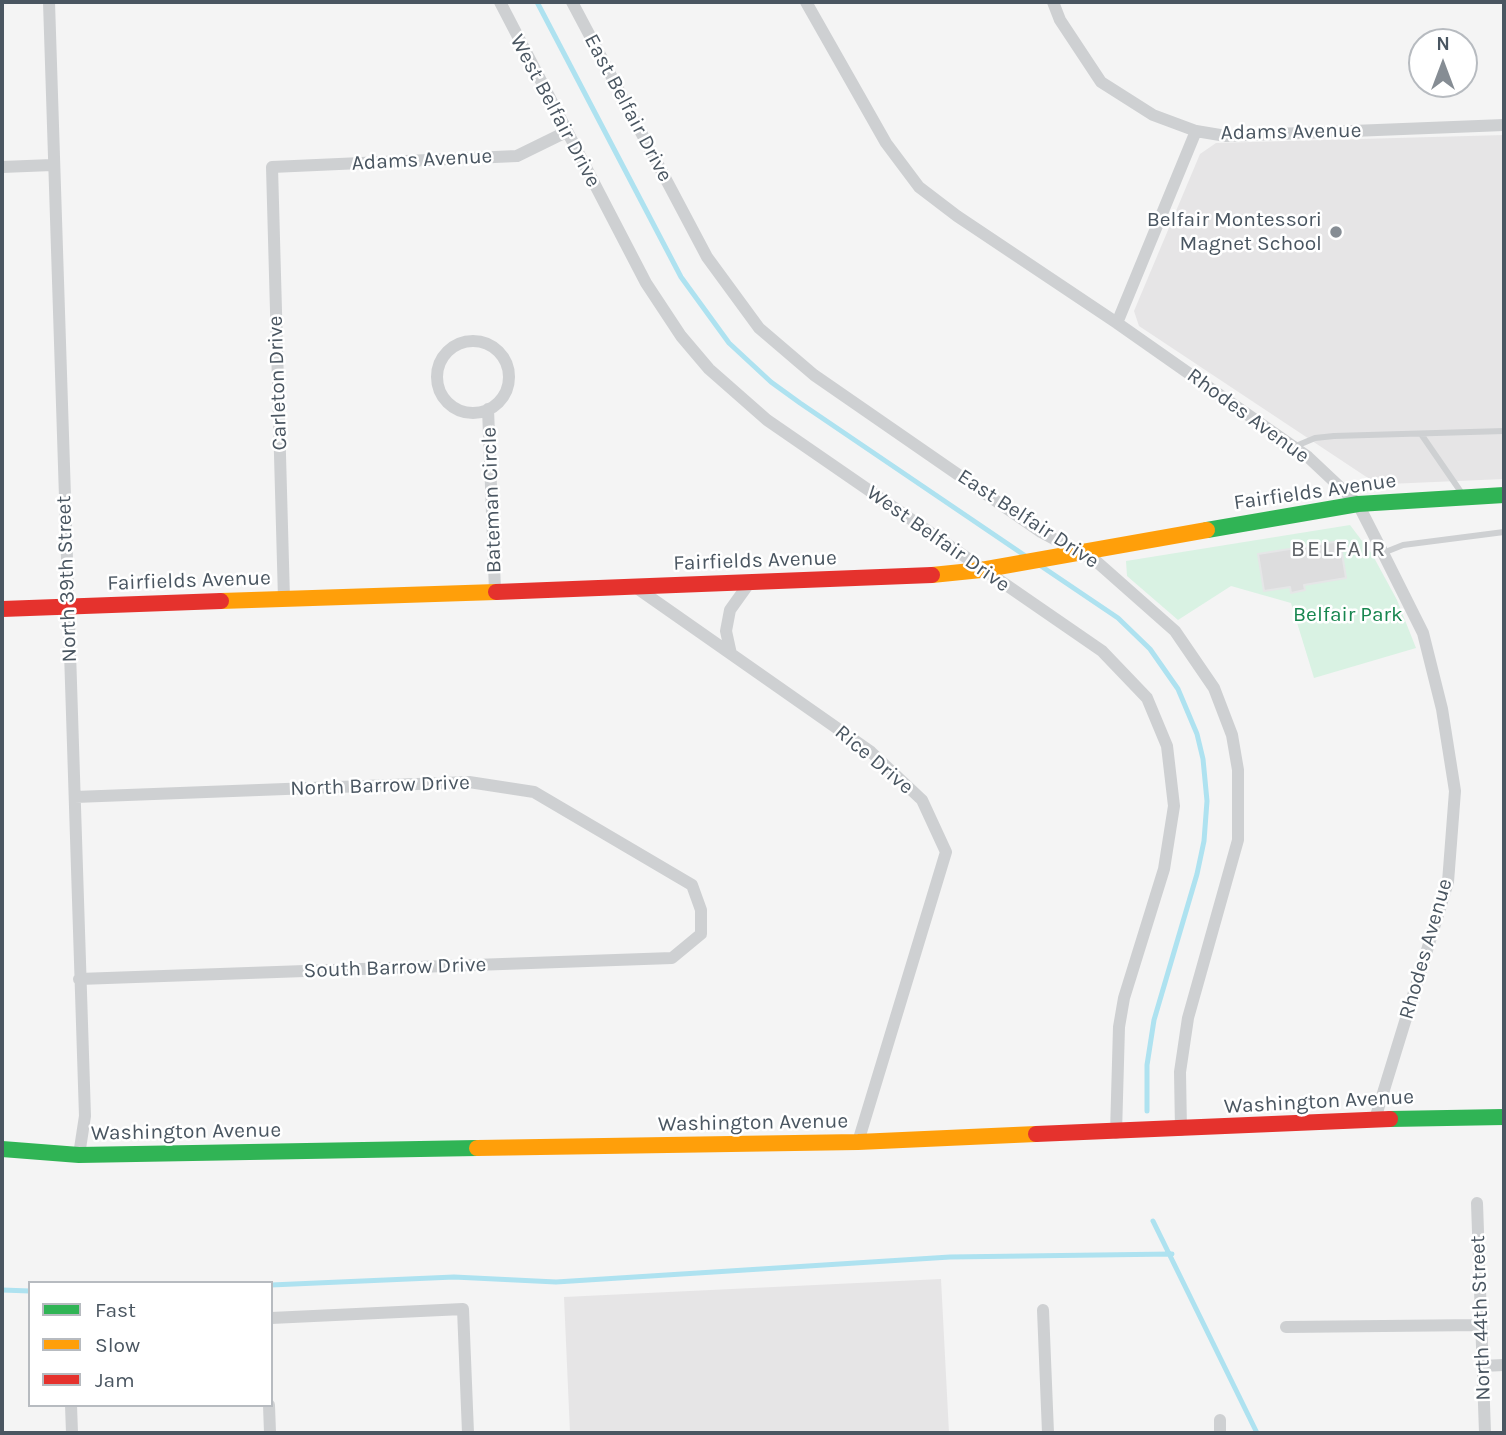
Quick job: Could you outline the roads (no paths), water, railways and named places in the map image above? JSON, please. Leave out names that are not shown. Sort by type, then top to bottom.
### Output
[{"type":"street","name":"North 39th Street","points":[[49,2],[52,165],[85,1116],[79,1155]]},
{"type":"street","name":"West Belfair Drive","points":[[500,2],[652,292],[681,336],[709,369],[767,420],[989,568],[1074,631],[1117,664],[1147,698],[1167,746],[1173,777],[1173,825],[1164,869],[1124,998],[1116,1063],[1116,1133]]},
{"type":"street","name":"East Belfair Drive","points":[[572,2],[706,257],[759,328],[814,375],[1041,532],[1097,562],[1162,617],[1186,644],[1221,703],[1232,735],[1238,770],[1238,840],[1194,991],[1183,1045],[1181,1130]]},
{"type":"street","name":"Rhodes Avenue","points":[[806,2],[886,143],[919,187],[957,216],[1117,323],[1294,447],[1358,504],[1423,633],[1442,709],[1455,792],[1448,882],[1376,1119]]},
{"type":"street","name":"Adams Avenue","points":[[1053,2],[1060,20],[1101,82],[1153,115],[1196,131],[1226,136],[1504,125]]},
{"type":"street","points":[[1117,323],[1196,131]]},
{"type":"street","name":"Adams Avenue","points":[[272,167],[517,156],[566,132]]},
{"type":"street","points":[[2,167],[52,165]]},
{"type":"street","name":"Carleton Drive","points":[[272,167],[284,599]]},
{"type":"street","points":[[461,342],[485,342],[504,356],[509,367],[507,391],[500,401],[488,409],[468,413],[456,409],[440,392],[438,368],[451,348],[461,342]]},
{"type":"street","name":"Bateman Circle","points":[[488,409],[495,591]]},
{"type":"street","name":"Fairfields Avenue","points":[[2,609],[915,577],[989,568],[1057,554],[1358,504],[1504,495]]},
{"type":"street","points":[[731,654],[726,631],[730,610],[750,582]]},
{"type":"street","name":"Rice Drive","points":[[634,586],[871,752],[922,800],[946,852],[858,1142]]},
{"type":"street","name":"North Barrow Drive","points":[[75,797],[469,782],[534,792],[692,885],[701,910],[701,934]]},
{"type":"street","name":"South Barrow Drive","points":[[79,979],[672,958],[701,934]]},
{"type":"street","name":"Washington Avenue","points":[[2,1149],[79,1155],[858,1142],[1116,1133],[1376,1119],[1504,1117]]},
{"type":"street","name":"North 44th Street","points":[[1477,1203],[1485,1433]]},
{"type":"street","points":[[273,1318],[463,1309],[468,1433]]},
{"type":"street","points":[[1043,1310],[1048,1433]]},
{"type":"street","points":[[1286,1327],[1481,1325]]},
{"type":"street","points":[[1482,1366],[1504,1365]]},
{"type":"street","points":[[71,1407],[72,1433]]},
{"type":"street","points":[[269,1407],[270,1433]]},
{"type":"lane","points":[[1294,447],[1315,438],[1334,436],[1504,431]]},
{"type":"lane","points":[[1421,434],[1464,497]]},
{"type":"lane","points":[[1383,553],[1403,545],[1504,532]]},
{"type":"waterway","points":[[537,2],[681,277],[729,343],[771,382],[800,403],[1027,557]]},
{"type":"waterway","points":[[1038,564],[1118,618],[1150,649],[1178,689],[1197,734],[1203,759],[1207,801],[1204,841],[1197,874],[1154,1020],[1147,1065],[1147,1111]]},
{"type":"waterway","points":[[1153,1221],[1257,1433]]},
{"type":"waterway","points":[[273,1285],[454,1277],[556,1282],[950,1257],[1172,1254]]},
{"type":"waterway","points":[[2,1290],[28,1291]]},
{"type":"place","name":"Belfair Montessori Magnet School","points":[[1336,232]]},
{"type":"district","name":"BELFAIR","points":[[1339,549]]},
{"type":"park label","name":"Belfair Park","points":[[1348,615]]}]
